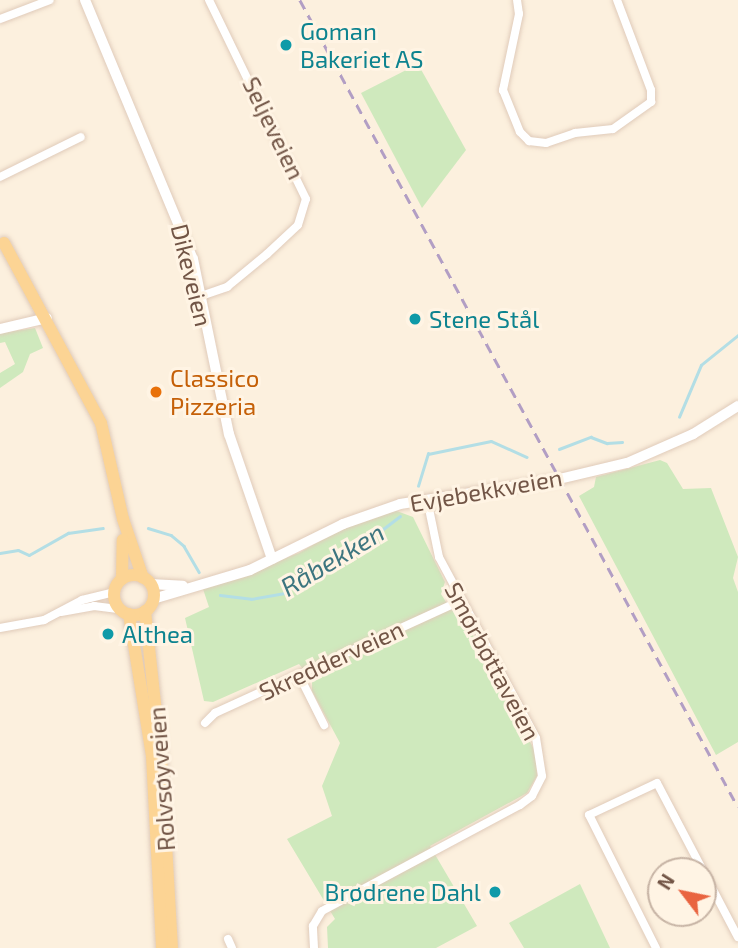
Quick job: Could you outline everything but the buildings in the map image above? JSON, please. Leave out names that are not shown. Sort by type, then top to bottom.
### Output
[{"type":"main road","points":[[2,237],[42,315],[89,396],[101,428],[122,519],[153,599],[145,611],[124,612],[114,592],[122,579],[122,519]]},
{"type":"main road","points":[[122,579],[147,581]]},
{"type":"main road","name":"Rolvsøyveien","points":[[145,611],[161,758],[172,948]]},
{"type":"main road","name":"Rolvsøyveien","points":[[124,612],[152,756],[162,948]]},
{"type":"street","points":[[0,19],[50,0]]},
{"type":"street","name":"Dikeveien","points":[[85,0],[178,218],[201,296],[229,434],[272,559]]},
{"type":"street","name":"Seljeveien","points":[[201,296],[227,287],[267,254],[298,225],[306,199],[209,0]]},
{"type":"street","points":[[517,0],[519,13],[503,90],[520,132],[528,141],[546,143],[575,133],[613,129],[651,102],[651,90],[617,0]]},
{"type":"street","points":[[0,177],[81,137]]},
{"type":"street","points":[[0,329],[42,315]]},
{"type":"street","name":"Evjebekkveien","points":[[153,599],[272,559],[343,524],[427,499],[555,480],[627,463],[693,434],[738,407]]},
{"type":"street","name":"Smørbøttaveien","points":[[314,948],[316,919],[330,905],[520,805],[539,785],[543,765],[536,738],[460,601],[432,540],[427,499]]},
{"type":"street","name":"Evjebekkveien","points":[[147,581],[192,587]]},
{"type":"street","points":[[61,612],[82,600],[114,592]]},
{"type":"street","name":"Skredderveien","points":[[205,723],[215,713],[300,677],[460,601]]},
{"type":"street","points":[[0,628],[94,606],[124,612]]},
{"type":"street","points":[[300,677],[324,725]]},
{"type":"street","points":[[656,948],[589,815],[657,783],[738,937]]},
{"type":"green space","points":[[418,64],[466,150],[422,208],[361,93]]},
{"type":"green space","points":[[35,328],[43,348],[30,354],[23,372],[0,388],[0,373],[15,364],[5,342],[0,343],[0,333]]},
{"type":"green space","points":[[660,460],[667,463],[683,489],[711,488],[738,557],[733,578],[738,592],[738,742],[716,755],[579,496],[594,487],[596,477]]},
{"type":"green space","points":[[394,510],[413,517],[445,582],[441,594],[451,610],[461,613],[536,753],[537,776],[527,793],[430,846],[477,926],[436,948],[328,948],[327,927],[335,919],[287,839],[332,816],[322,786],[340,743],[312,691],[312,680],[299,664],[213,702],[204,701],[185,618],[209,607],[203,589],[299,553],[347,525]]},
{"type":"green space","points":[[580,884],[610,948],[524,948],[509,923]]},
{"type":"waterway","points":[[679,417],[701,365],[738,335]]},
{"type":"waterway","points":[[559,449],[591,437],[607,443],[622,442]]},
{"type":"waterway","name":"Råbekken","points":[[418,486],[428,454],[491,441],[527,457]]},
{"type":"waterway","name":"Råbekken","points":[[220,595],[251,599],[284,593],[322,561],[383,529],[400,516]]},
{"type":"waterway","name":"Råbekken","points":[[0,553],[18,550],[29,555],[68,533],[103,528]]},
{"type":"waterway","name":"Råbekken","points":[[148,528],[171,535],[184,546],[199,572]]},
{"type":"railway","points":[[300,0],[738,807]]},
{"type":"place","name":"Goman Bakeriet AS","points":[[286,45]]},
{"type":"place","name":"Stene Stål","points":[[415,319]]},
{"type":"place","name":"Classico Pizzeria","points":[[156,392]]},
{"type":"place","name":"Althea","points":[[108,634]]},
{"type":"place","name":"Brødrene Dahl","points":[[495,892]]}]
